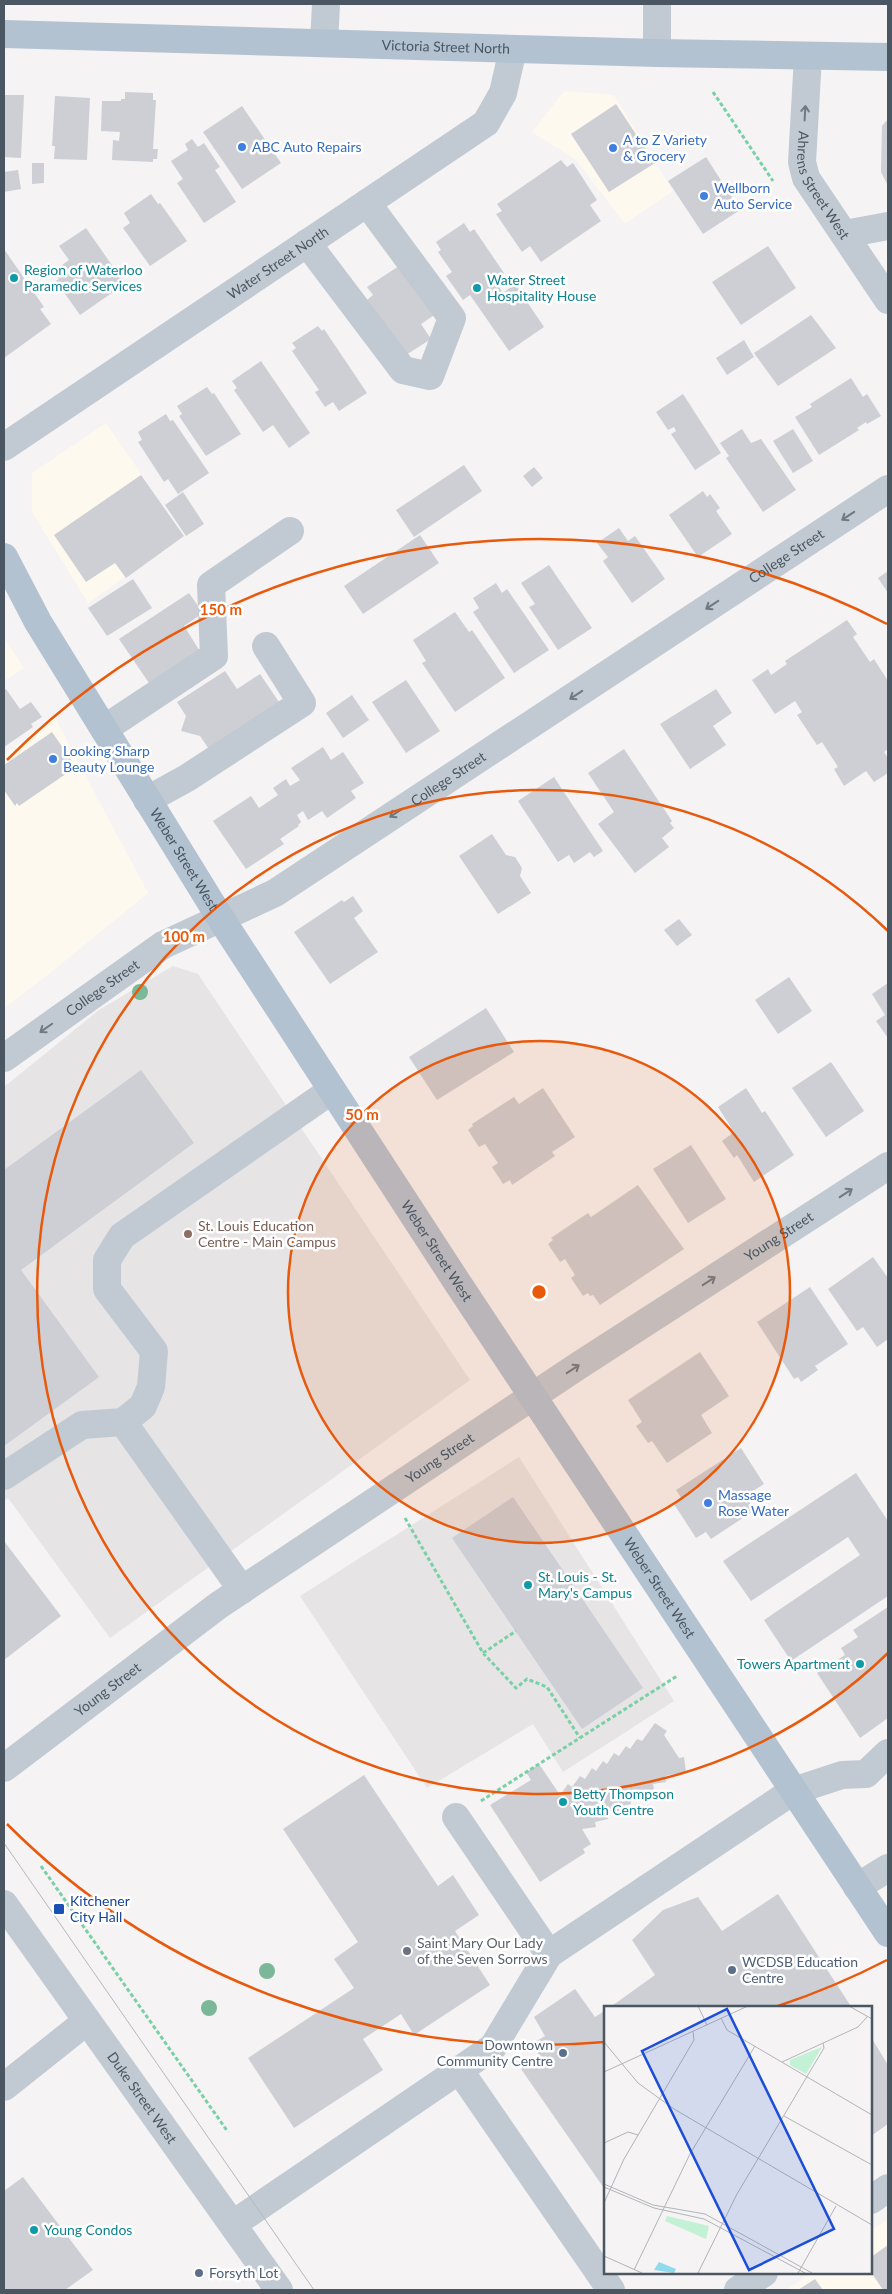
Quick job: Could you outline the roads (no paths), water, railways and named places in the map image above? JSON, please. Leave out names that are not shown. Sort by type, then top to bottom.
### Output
[{"type":"main road","name":"Victoria Street North","points":[[4,34],[657,53],[888,57]]},
{"type":"main road","name":"Weber Street West","points":[[4,557],[38,622],[221,919],[532,1396],[888,1933]]},
{"type":"street","points":[[324,43],[326,4]]},
{"type":"street","points":[[657,4],[657,53]]},
{"type":"street","name":"Water Street North","points":[[4,447],[486,123],[503,93],[513,49]]},
{"type":"street","name":"Ahrens Street West","points":[[808,56],[802,162],[806,178],[888,300]]},
{"type":"street","points":[[307,243],[403,370],[430,376],[452,318],[367,203]]},
{"type":"street","points":[[844,234],[888,226]]},
{"type":"street","name":"College Street","points":[[4,1058],[163,945],[275,893],[888,489]]},
{"type":"street","points":[[104,729],[214,656],[211,585],[290,531]]},
{"type":"street","points":[[147,800],[187,778],[302,703],[266,646]]},
{"type":"street","points":[[4,1476],[82,1425],[123,1422],[143,1406],[151,1387],[154,1351],[107,1289],[107,1260],[122,1236],[332,1090]]},
{"type":"street","name":"Young Street","points":[[4,1768],[242,1590],[532,1396],[888,1166]]},
{"type":"street","points":[[123,1422],[242,1590]]},
{"type":"street","points":[[233,2224],[493,2047],[549,1954],[793,1792],[842,1775],[877,1772],[888,1753]]},
{"type":"street","points":[[456,1817],[549,1954]]},
{"type":"street","points":[[857,1887],[888,1868]]},
{"type":"street","name":"Duke Street West","points":[[4,1904],[279,2290]]},
{"type":"street","points":[[4,2087],[87,2021]]},
{"type":"street","points":[[460,2071],[611,2290]]},
{"type":"street","points":[[872,2199],[888,2188]]},
{"type":"street","points":[[738,2290],[762,2274]]},
{"type":"tram line","points":[[4,1843],[314,2290]]},
{"type":"place","name":"ABC Auto Repairs","points":[[242,147]]},
{"type":"place","name":"A to Z Variety & Grocery","points":[[613,148]]},
{"type":"place","name":"Wellborn Auto Service","points":[[704,196]]},
{"type":"place","name":"Region of Waterloo Paramedic Services","points":[[14,278]]},
{"type":"place","name":"Water Street Hospitality House","points":[[477,288]]},
{"type":"place","name":"Looking Sharp Beauty Lounge","points":[[53,759]]},
{"type":"place","name":"St. Louis Education Centre - Main Campus","points":[[188,1234]]},
{"type":"place","name":"Massage Rose Water","points":[[708,1503]]},
{"type":"place","name":"St. Louis - St. Mary's Campus","points":[[528,1585]]},
{"type":"place","name":"Towers Apartment","points":[[860,1664]]},
{"type":"place","name":"Betty Thompson Youth Centre","points":[[563,1802]]},
{"type":"place","name":"Kitchener City Hall","points":[[59,1909]]},
{"type":"place","name":"Saint Mary Our Lady of the Seven Sorrows","points":[[407,1951]]},
{"type":"place","name":"WCDSB Education Centre","points":[[732,1970]]},
{"type":"place","name":"Downtown Community Centre","points":[[563,2053]]},
{"type":"place","name":"Young Condos","points":[[34,2230]]},
{"type":"place","name":"Forsyth Lot","points":[[199,2273]]}]
